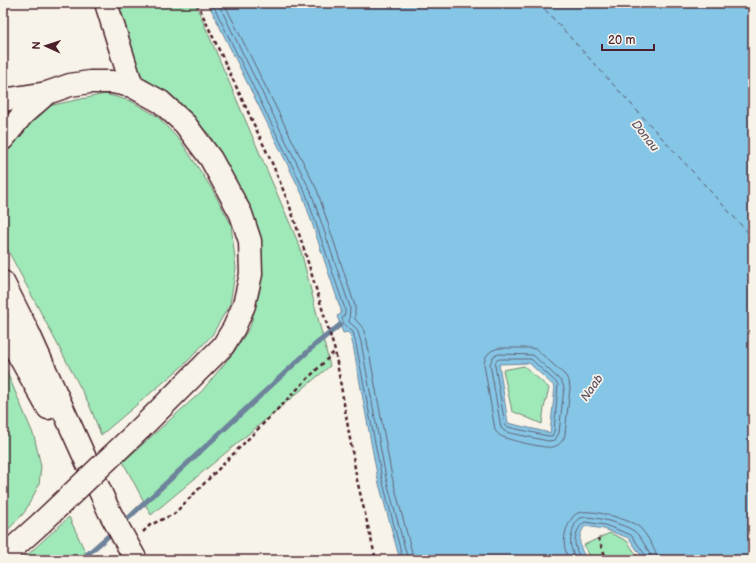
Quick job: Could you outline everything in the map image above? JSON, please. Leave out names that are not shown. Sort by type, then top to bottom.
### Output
[{"type":"main road","points":[[106,3],[132,86]]},
{"type":"main road","points":[[3,100],[47,93],[70,85],[90,82],[112,82],[132,86],[161,102],[185,124],[210,159],[241,214],[250,241],[251,274],[244,305],[234,328],[222,346],[140,429],[3,557]]},
{"type":"main road","points":[[3,139],[23,114],[47,93]]},
{"type":"main road","points":[[3,269],[28,332]]},
{"type":"main road","points":[[3,282],[28,332],[109,511]]},
{"type":"main road","points":[[3,326],[62,433],[109,511],[136,560]]},
{"type":"path","points":[[197,3],[272,163],[289,204],[325,316],[335,351],[357,480],[376,560]]},
{"type":"path","points":[[140,535],[150,525],[174,514],[335,351]]},
{"type":"path","points":[[598,538],[607,560]]},
{"type":"green space","points":[[108,3],[195,3],[300,247],[330,366],[151,515],[123,462],[202,391],[234,352],[250,327],[260,289],[260,244],[245,198],[209,134],[138,72]]},
{"type":"green space","points":[[105,94],[131,101],[157,116],[182,143],[212,189],[231,224],[236,268],[230,304],[212,335],[185,364],[101,435],[89,404],[3,241],[3,159],[7,146],[25,124],[48,106]]},
{"type":"green space","points":[[3,363],[34,436],[41,466],[39,485],[24,513],[3,535]]},
{"type":"green space","points":[[524,366],[549,388],[542,424],[512,411],[503,370]]},
{"type":"green space","points":[[69,517],[89,560],[22,560]]},
{"type":"green space","points":[[610,533],[627,541],[640,560],[592,560],[584,545]]},
{"type":"water","points":[[208,3],[753,3],[753,560],[644,560],[629,538],[604,529],[585,526],[582,530],[580,543],[582,552],[587,560],[400,560],[378,480],[353,345],[350,334],[347,332],[343,333],[337,316],[341,314],[341,310],[303,196]],"holes":[[[529,363],[555,387],[550,433],[508,423],[499,364]]]},
{"type":"waterway","points":[[122,524],[316,344],[340,325]]},
{"type":"waterway","points":[[81,560],[113,532]]},
{"type":"ferry route","points":[[539,3],[753,238]]},
{"type":"water label","name":"Donau","points":[[645,136]]},
{"type":"water label","name":"Naab","points":[[592,388]]}]
